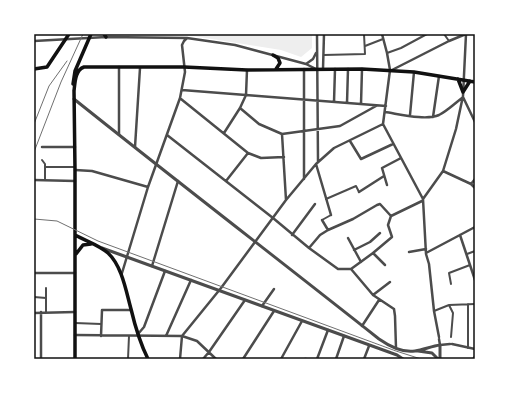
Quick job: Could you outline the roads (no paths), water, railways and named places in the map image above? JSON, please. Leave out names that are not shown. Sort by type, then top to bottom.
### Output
[{"type":"main road","points":[[34,69],[47,67],[69,34]]},
{"type":"main road","points":[[75,359],[75,147],[73,83],[75,71],[90,36]]},
{"type":"main road","points":[[273,55],[278,58],[280,63],[279,67],[275,70]]},
{"type":"main road","points":[[74,91],[78,72],[80,68],[84,67],[184,67],[247,70],[391,70],[414,72],[475,82]]},
{"type":"main road","points":[[458,79],[463,96]]},
{"type":"main road","points":[[463,96],[470,81]]},
{"type":"main road","points":[[75,235],[99,247],[110,256],[117,265],[138,335],[148,359]]},
{"type":"main road","points":[[75,255],[83,244],[93,244]]},
{"type":"street","points":[[317,34],[317,163],[331,215],[322,220],[328,230]]},
{"type":"street","points":[[323,69],[324,34]]},
{"type":"street","points":[[324,55],[365,54],[364,34]]},
{"type":"street","points":[[382,34],[391,70],[383,124],[423,200],[426,254],[429,264],[434,311],[440,345],[439,359]]},
{"type":"street","points":[[387,53],[401,48],[427,34]]},
{"type":"street","points":[[444,34],[449,41]]},
{"type":"street","points":[[167,135],[273,218],[292,235],[337,268],[350,269],[373,253],[392,237],[388,225],[391,216],[423,200],[443,171],[456,129],[463,96],[466,34],[391,70]]},
{"type":"street","points":[[34,40],[67,39],[90,36],[187,38],[235,46],[273,55],[306,64],[318,70]]},
{"type":"street","points":[[121,276],[148,186],[180,98],[184,67],[182,45],[184,40],[187,38]]},
{"type":"street","points":[[365,46],[384,39]]},
{"type":"street","points":[[306,64],[313,59],[317,50]]},
{"type":"street","points":[[119,67],[119,135]]},
{"type":"street","points":[[135,147],[140,68]]},
{"type":"street","points":[[304,69],[304,180]]},
{"type":"street","points":[[334,102],[335,69]]},
{"type":"street","points":[[347,103],[348,69]]},
{"type":"street","points":[[361,104],[362,69]]},
{"type":"street","points":[[224,133],[240,108],[246,95],[247,70]]},
{"type":"street","points":[[410,115],[414,72]]},
{"type":"street","points":[[433,117],[439,76]]},
{"type":"street","points":[[182,90],[386,106]]},
{"type":"street","points":[[385,112],[433,117],[444,111],[463,96]]},
{"type":"street","points":[[463,96],[475,122]]},
{"type":"street","points":[[180,98],[248,153],[260,158],[284,157]]},
{"type":"street","points":[[74,99],[156,165],[256,241],[388,345],[396,348],[432,353],[439,359]]},
{"type":"street","points":[[240,108],[259,124],[282,134],[343,125],[376,105]]},
{"type":"street","points":[[180,359],[182,336],[219,290],[286,200],[317,163],[334,148],[383,124]]},
{"type":"street","points":[[282,134],[286,200]]},
{"type":"street","points":[[350,141],[361,158],[393,144]]},
{"type":"street","points":[[42,147],[75,147]]},
{"type":"street","points":[[226,182],[248,153]]},
{"type":"street","points":[[387,185],[382,168],[400,158]]},
{"type":"street","points":[[42,160],[45,163],[45,180]]},
{"type":"street","points":[[45,167],[75,168],[92,171],[148,186]]},
{"type":"street","points":[[443,171],[471,184],[475,188]]},
{"type":"street","points":[[326,199],[356,186],[359,192],[384,176]]},
{"type":"street","points":[[471,184],[475,179]]},
{"type":"street","points":[[34,180],[75,180]]},
{"type":"street","points":[[152,266],[178,181]]},
{"type":"street","points":[[292,235],[315,204]]},
{"type":"street","points":[[310,248],[320,235],[353,219],[378,204],[381,205],[391,216]]},
{"type":"street","points":[[426,254],[475,227]]},
{"type":"street","points":[[354,250],[370,242],[380,233]]},
{"type":"street","points":[[460,235],[475,280]]},
{"type":"street","points":[[348,238],[360,262]]},
{"type":"street","points":[[99,247],[397,355],[403,359]]},
{"type":"street","points":[[409,252],[426,249]]},
{"type":"street","points":[[466,254],[475,252]]},
{"type":"street","points":[[373,253],[385,265]]},
{"type":"street","points":[[450,284],[449,273],[470,265]]},
{"type":"street","points":[[350,269],[379,300],[394,309],[396,348]]},
{"type":"street","points":[[138,335],[144,327],[165,271]]},
{"type":"street","points":[[34,273],[75,272]]},
{"type":"street","points":[[166,336],[191,280]]},
{"type":"street","points":[[373,294],[390,282]]},
{"type":"street","points":[[46,288],[46,312]]},
{"type":"street","points":[[262,306],[274,289]]},
{"type":"street","points":[[34,298],[46,298]]},
{"type":"street","points":[[203,359],[245,300]]},
{"type":"street","points":[[362,326],[379,300]]},
{"type":"street","points":[[468,304],[468,348]]},
{"type":"street","points":[[434,311],[449,305],[475,304]]},
{"type":"street","points":[[449,305],[453,314],[451,337]]},
{"type":"street","points":[[101,336],[102,310],[131,310]]},
{"type":"street","points":[[243,359],[274,311]]},
{"type":"street","points":[[41,312],[42,359]]},
{"type":"street","points":[[34,313],[75,312]]},
{"type":"street","points":[[281,359],[302,321]]},
{"type":"street","points":[[75,323],[102,324]]},
{"type":"street","points":[[317,359],[328,330]]},
{"type":"street","points":[[75,335],[182,336],[197,340],[216,359]]},
{"type":"street","points":[[128,359],[129,336]]},
{"type":"street","points":[[336,359],[344,336]]},
{"type":"street","points":[[414,351],[451,344],[475,349]]},
{"type":"street","points":[[364,359],[369,346]]},
{"type":"tram line","points":[[34,152],[61,82],[83,34]]},
{"type":"tram line","points":[[34,124],[49,86],[67,61]]},
{"type":"tram line","points":[[34,219],[57,221],[98,241],[421,359]]}]
